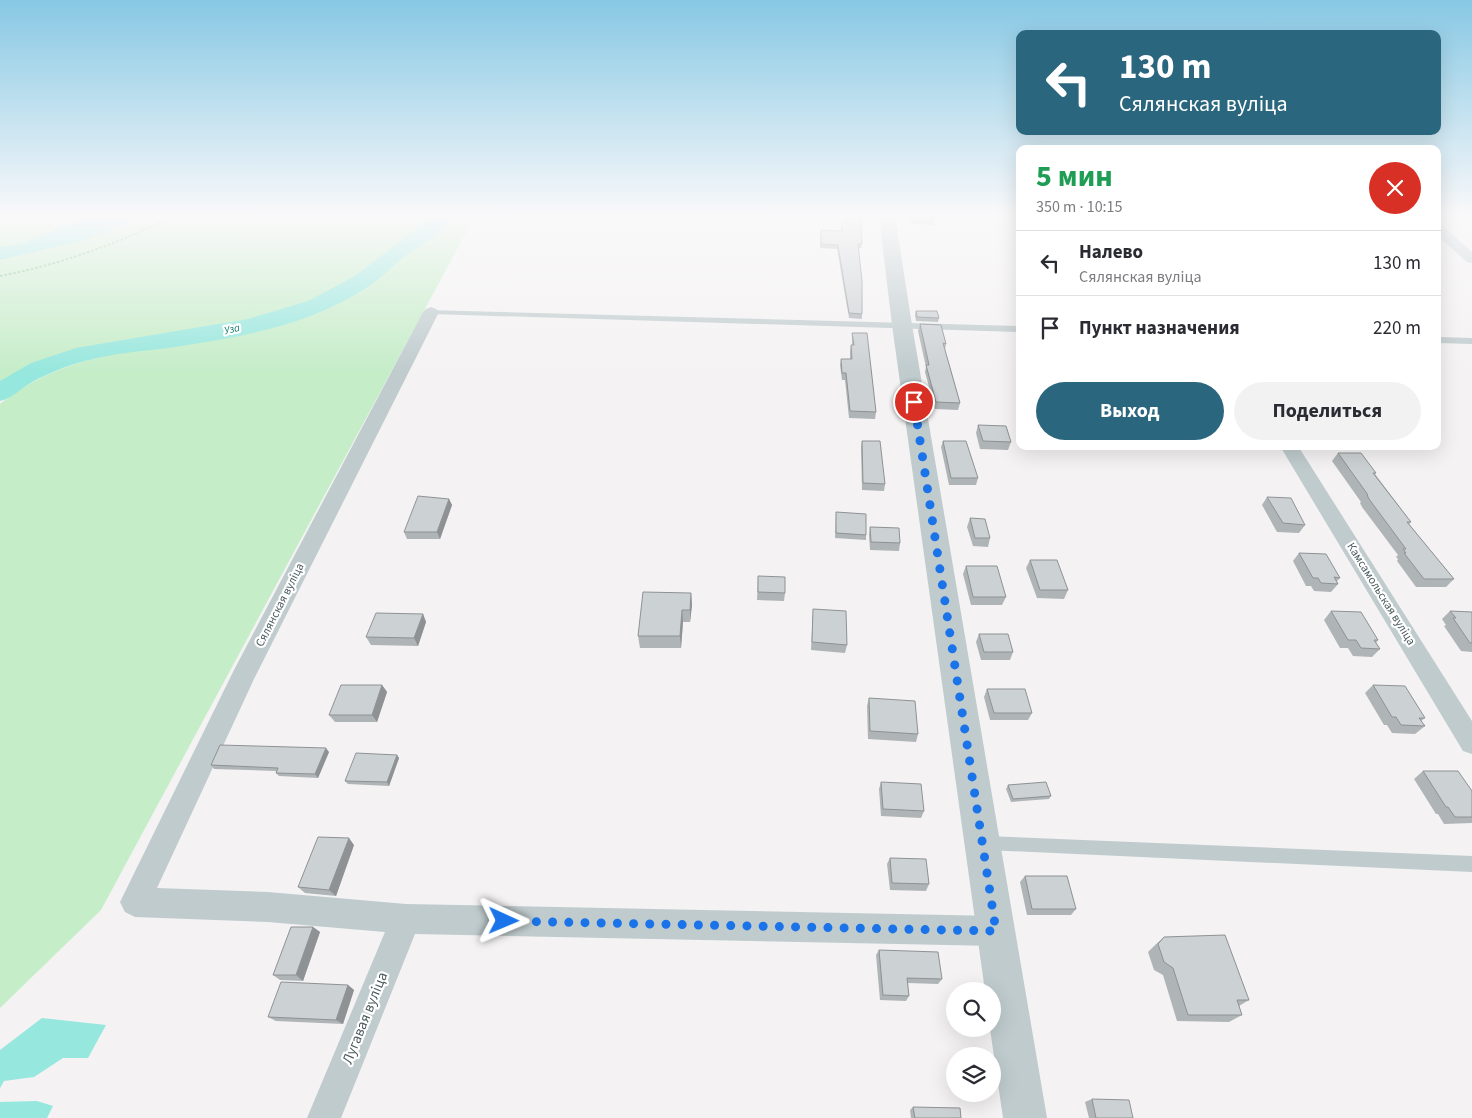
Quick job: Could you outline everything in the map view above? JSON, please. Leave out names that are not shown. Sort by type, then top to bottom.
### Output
[{"type":"street","points":[[894,268],[1025,1118]]},
{"type":"street","name":"Сялянская вуліца","points":[[406,919],[268,907],[135,902],[248,668],[431,312]]},
{"type":"street","name":"Камсамольская вуліца","points":[[1291,450],[1472,743]]},
{"type":"street","points":[[406,919],[996,931]]},
{"type":"street","name":"Лугавая вуліца","points":[[324,1118],[406,919]]},
{"type":"lane","points":[[431,312],[1016,329]]},
{"type":"lane","points":[[1441,340],[1472,341]]},
{"type":"lane","points":[[982,843],[1472,864]]},
{"type":"path","points":[[0,276],[31,268]]},
{"type":"green space","points":[[0,268],[370,268],[320,298],[272,316],[226,327],[112,343],[78,350],[40,363],[0,386]]},
{"type":"green space","points":[[386,268],[447,268],[101,910],[0,1008],[0,404],[29,384],[60,370],[91,360],[123,352],[221,336],[283,321],[335,300]]},
{"type":"water","points":[[42,1018],[106,1025],[88,1058],[63,1058],[34,1077],[4,1081],[0,1088],[0,1050]]},
{"type":"water","points":[[37,1101],[53,1106],[47,1118],[0,1118],[0,1102]]},
{"type":"building","points":[[842,268],[861,268],[862,314],[849,313]]},
{"type":"building","points":[[916,311],[937,311],[939,318],[917,317]]},
{"type":"building","points":[[920,324],[941,325],[946,344],[943,343],[960,403],[936,402],[926,365],[929,365]]},
{"type":"building","points":[[852,333],[867,333],[876,412],[850,411],[846,373],[842,373],[841,359],[852,359],[851,345],[854,345]]},
{"type":"building","points":[[978,425],[1006,426],[1011,442],[983,441]]},
{"type":"building","points":[[862,441],[880,441],[885,484],[863,483]]},
{"type":"building","points":[[943,441],[966,441],[978,478],[951,478]]},
{"type":"building","points":[[1338,453],[1361,453],[1376,473],[1373,473],[1411,522],[1407,522],[1454,579],[1424,579],[1404,553],[1406,553],[1403,549],[1406,549]]},
{"type":"building","points":[[418,496],[449,499],[437,532],[404,532]]},
{"type":"building","points":[[1267,497],[1291,498],[1305,525],[1283,523]]},
{"type":"building","points":[[836,512],[866,514],[866,535],[836,533]]},
{"type":"building","points":[[970,518],[985,519],[990,538],[975,538]]},
{"type":"building","points":[[870,527],[899,528],[900,543],[871,542]]},
{"type":"building","points":[[1299,553],[1326,554],[1340,578],[1334,577],[1338,584],[1321,583],[1318,578],[1313,578]]},
{"type":"building","points":[[1030,560],[1057,560],[1068,590],[1040,590]]},
{"type":"building","points":[[966,566],[997,566],[1006,597],[973,597]]},
{"type":"building","points":[[758,576],[785,577],[785,593],[758,592]]},
{"type":"building","points":[[643,592],[691,593],[690,610],[682,610],[680,636],[638,636]]},
{"type":"building","points":[[813,609],[846,611],[847,645],[812,642]]},
{"type":"building","points":[[1331,611],[1361,612],[1378,640],[1374,640],[1380,649],[1361,648],[1356,640],[1348,640]]},
{"type":"building","points":[[1450,611],[1472,612],[1472,643],[1470,643]]},
{"type":"building","points":[[376,613],[423,614],[414,638],[366,637]]},
{"type":"building","points":[[979,634],[1008,634],[1013,652],[984,652]]},
{"type":"building","points":[[341,685],[382,685],[372,715],[329,715]]},
{"type":"building","points":[[1373,685],[1405,686],[1425,718],[1419,718],[1425,726],[1401,725],[1396,717],[1392,717]]},
{"type":"building","points":[[987,689],[1025,689],[1032,713],[994,713]]},
{"type":"building","points":[[869,698],[915,701],[918,734],[870,731]]},
{"type":"building","points":[[220,745],[326,748],[315,774],[276,773],[278,768],[211,765]]},
{"type":"building","points":[[356,753],[397,755],[387,782],[345,781]]},
{"type":"building","points":[[1423,771],[1458,771],[1472,791],[1472,817],[1455,817],[1446,807]]},
{"type":"building","points":[[881,782],[921,784],[924,811],[883,809]]},
{"type":"building","points":[[1046,782],[1051,796],[1013,799],[1008,785]]},
{"type":"building","points":[[318,837],[349,838],[329,890],[298,887]]},
{"type":"building","points":[[890,858],[926,859],[929,884],[892,883]]},
{"type":"building","points":[[1025,876],[1067,876],[1076,909],[1032,909]]},
{"type":"building","points":[[291,927],[313,927],[296,975],[273,975]]},
{"type":"building","points":[[1225,935],[1249,1000],[1237,1000],[1242,1015],[1188,1015],[1173,968],[1164,962],[1158,944],[1164,937]]},
{"type":"building","points":[[879,950],[938,952],[942,979],[907,978],[909,996],[883,995]]},
{"type":"building","points":[[281,982],[348,985],[336,1020],[268,1017]]},
{"type":"building","points":[[1092,1099],[1129,1100],[1133,1118],[1096,1118]]},
{"type":"building","points":[[913,1107],[960,1108],[961,1118],[915,1118]]},
{"type":"waterway","name":"Уза","points":[[0,393],[19,379],[40,368],[62,360],[108,349],[248,327],[294,314],[338,296],[358,284],[377,268]]},
{"type":"route","points":[[504,921],[996,931],[914,402]]}]
